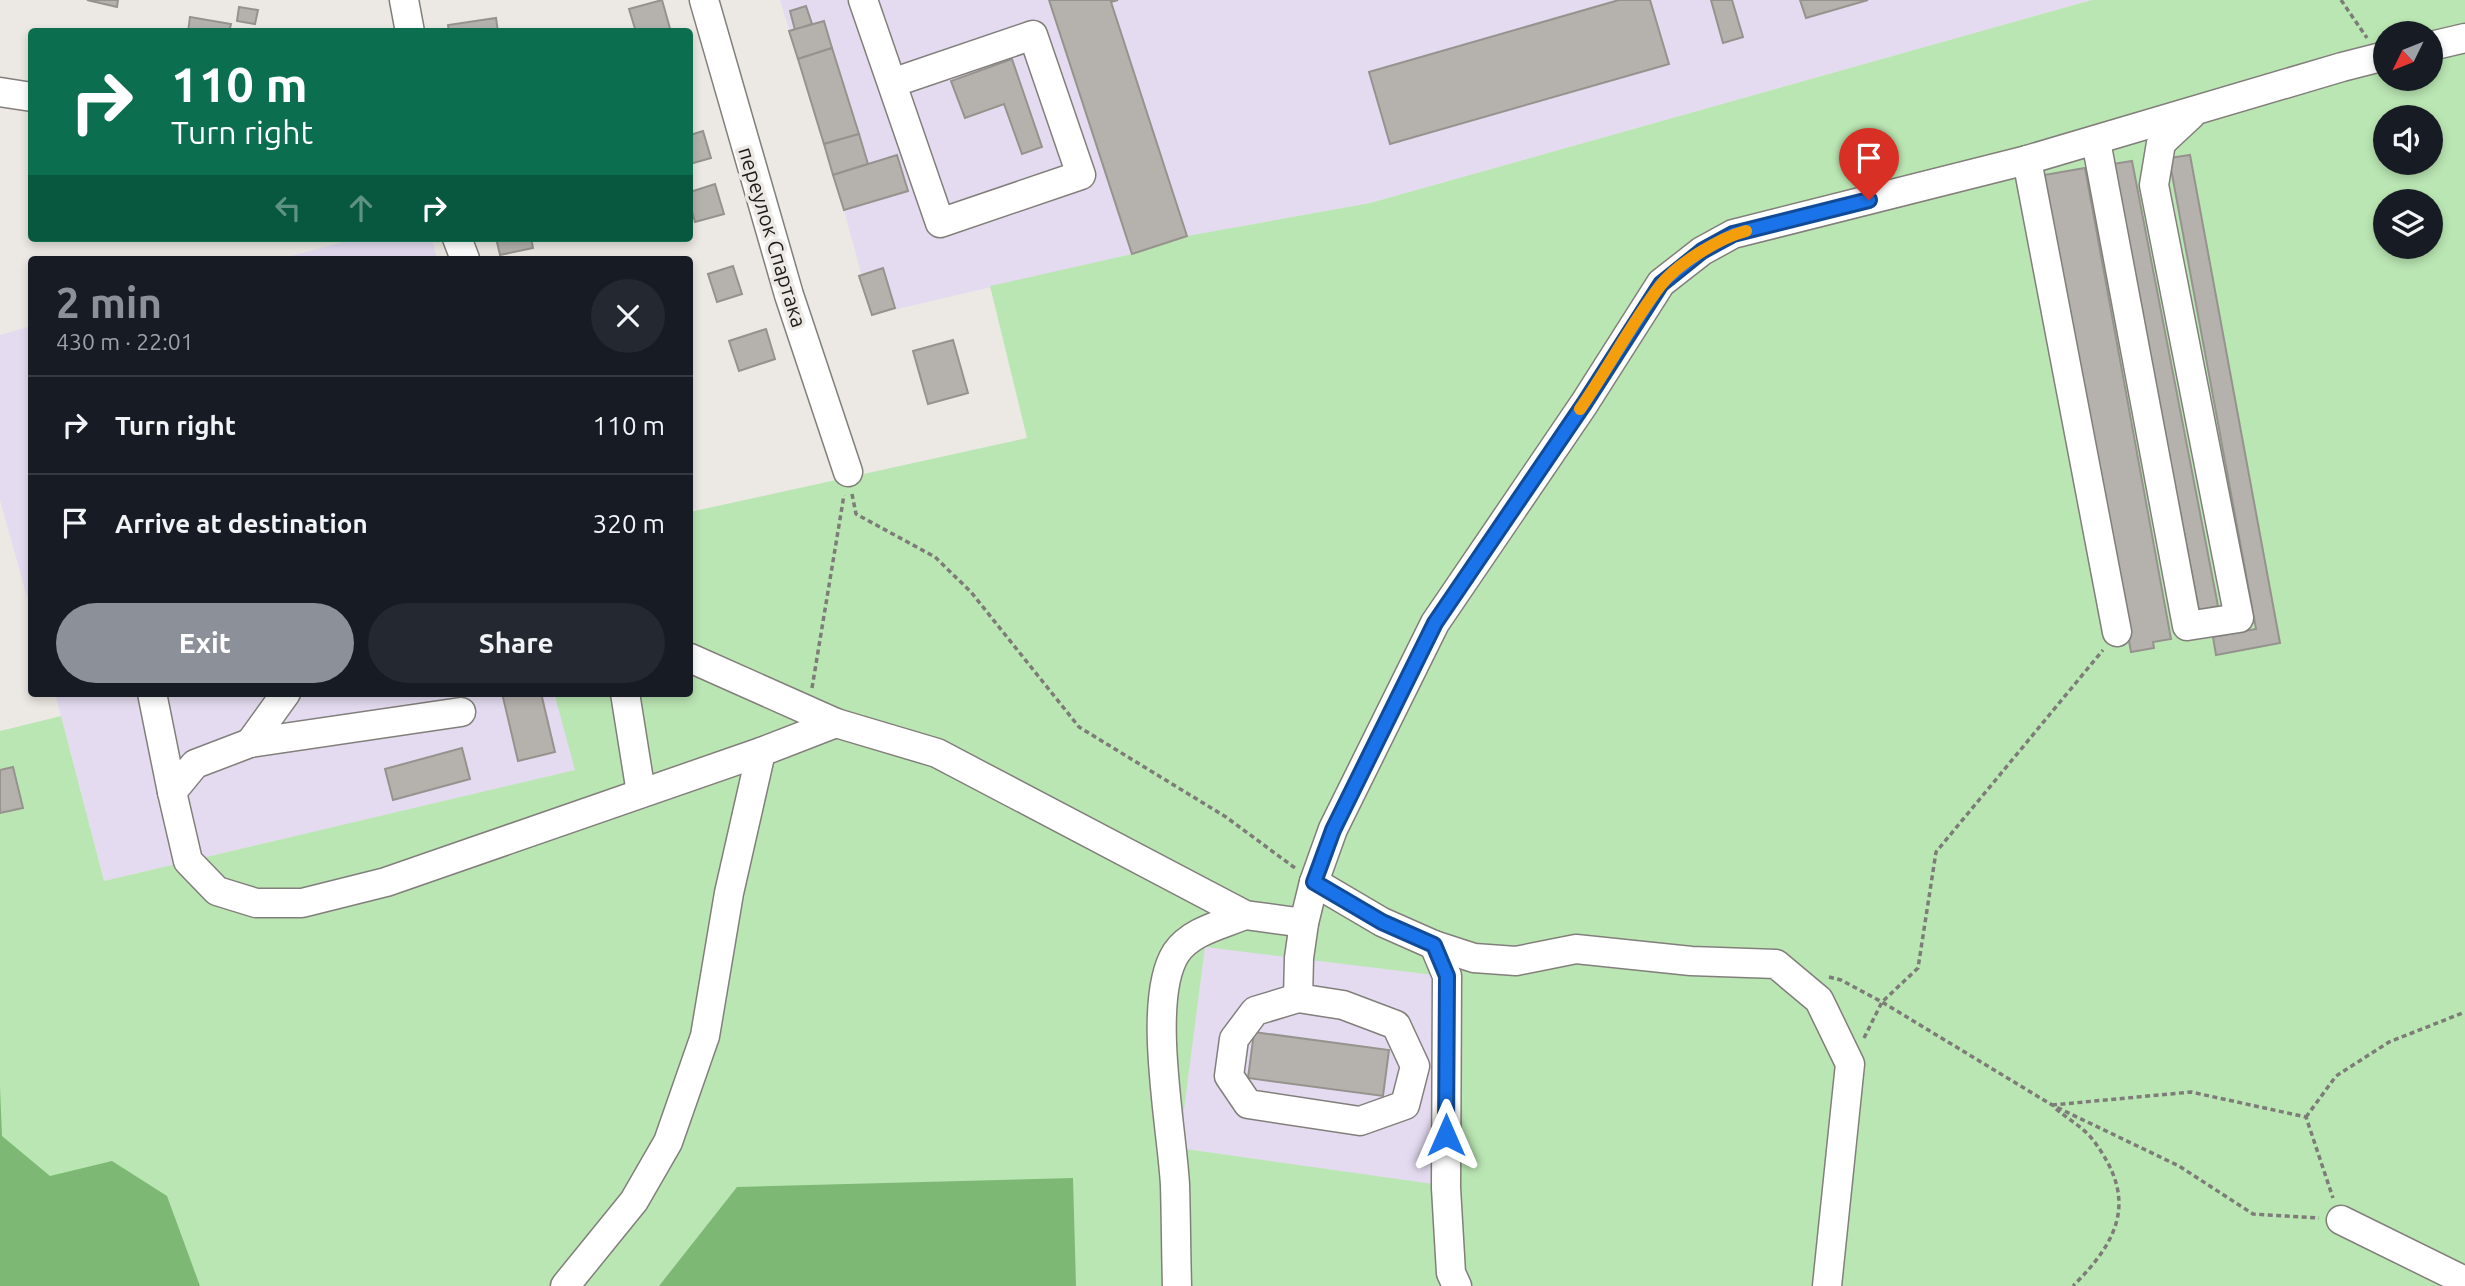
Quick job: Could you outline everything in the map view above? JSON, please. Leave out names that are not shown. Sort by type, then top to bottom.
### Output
[{"type":"street","points":[[404,0],[409,28]]},
{"type":"street","name":"переулок Спартака","points":[[704,0],[789,295],[848,472]]},
{"type":"street","points":[[863,0],[940,223],[1081,175],[1033,35],[892,83]]},
{"type":"street","points":[[2443,43],[2465,37]]},
{"type":"street","points":[[1298,998],[1299,958],[1314,882],[1333,830],[1435,623],[1584,404],[1661,284],[1702,251],[1733,234],[2027,160],[2373,60]]},
{"type":"street","points":[[0,92],[28,96]]},
{"type":"street","points":[[2096,141],[2187,626],[2239,618],[2154,185],[2161,143],[2194,112]]},
{"type":"street","points":[[2027,160],[2117,632]]},
{"type":"street","points":[[693,659],[836,723],[937,753],[1245,915],[1304,923]]},
{"type":"street","points":[[153,697],[188,861],[217,891],[256,903],[302,903],[386,882],[761,752],[836,723]]},
{"type":"street","points":[[250,743],[283,697]]},
{"type":"street","points":[[626,697],[641,793]]},
{"type":"street","points":[[172,792],[195,764],[250,743],[461,712]]},
{"type":"street","points":[[565,1286],[634,1201],[668,1142],[705,1036],[729,893],[761,752]]},
{"type":"street","points":[[1314,882],[1382,922],[1434,945],[1474,958],[1516,961],[1576,949],[1691,961],[1776,964],[1819,1000],[1850,1064],[1827,1286]]},
{"type":"street","points":[[1177,1286],[1175,1183],[1164,1085],[1163,986],[1176,954],[1191,937],[1245,915]]},
{"type":"street","points":[[1434,945],[1447,976],[1446,1188],[1454,1280]]},
{"type":"street","points":[[1298,998],[1343,1005],[1396,1025],[1415,1066],[1405,1105],[1360,1121],[1248,1104],[1229,1076],[1234,1039],[1255,1011],[1298,998]]},
{"type":"street","points":[[2341,1220],[2465,1281]]},
{"type":"path","points":[[2341,0],[2373,43]]},
{"type":"path","points":[[808,711],[848,472]]},
{"type":"path","points":[[848,472],[856,514],[934,557],[971,592],[1079,727],[1226,817],[1314,882]]},
{"type":"path","points":[[1850,1064],[1882,1002],[1918,968],[1936,852],[2117,632]]},
{"type":"path","points":[[1828,977],[1841,980],[1882,1002],[2052,1105],[2179,1166],[2253,1214],[2341,1220],[2306,1117]]},
{"type":"path","points":[[2306,1117],[2336,1076],[2389,1042],[2465,1012]]},
{"type":"path","points":[[2052,1105],[2191,1092],[2306,1117]]},
{"type":"path","points":[[2052,1105],[2092,1139],[2113,1172],[2118,1194],[2117,1226],[2098,1261],[2073,1286]]},
{"type":"shaded area","points":[[780,0],[2092,0],[1370,203],[1187,236],[1132,254],[872,315],[844,210]]},
{"type":"shaded area","points":[[343,242],[433,242],[436,256],[291,256]]},
{"type":"shaded area","points":[[28,327],[28,600],[0,500],[0,335]]},
{"type":"shaded area","points":[[56,697],[555,697],[576,770],[104,881]]},
{"type":"shaded area","points":[[1205,946],[1442,976],[1434,1185],[1178,1148]]},
{"type":"green space","points":[[2092,0],[2465,0],[2465,1286],[0,1286],[0,731],[61,716],[104,881],[575,770],[555,697],[693,697],[693,511],[1027,438],[990,286],[1132,254],[1187,236],[1370,203]],"holes":[[[1205,947],[1442,976],[1433,1184],[1179,1148]]]},
{"type":"green space","points":[[0,1087],[2,1136],[50,1176],[112,1161],[167,1196],[200,1286],[0,1286]]},
{"type":"green space","points":[[1073,1178],[1076,1286],[659,1286],[737,1187]]},
{"type":"building","points":[[87,0],[118,0],[117,7]]},
{"type":"building","points":[[662,0],[670,28],[635,28],[629,9]]},
{"type":"building","points":[[1049,0],[1118,0],[1111,2],[1187,236],[1132,254]]},
{"type":"building","points":[[1619,0],[1650,0],[1669,64],[1390,144],[1369,72]]},
{"type":"building","points":[[1711,0],[1732,0],[1743,37],[1723,43]]},
{"type":"building","points":[[1800,0],[1868,0],[1806,18]]},
{"type":"building","points":[[806,6],[812,24],[795,30],[790,11]]},
{"type":"building","points":[[239,7],[258,10],[255,24],[237,21]]},
{"type":"building","points":[[190,17],[231,24],[230,28],[189,28]]},
{"type":"building","points":[[496,18],[497,28],[448,28],[448,25]]},
{"type":"building","points":[[824,21],[832,48],[798,59],[789,31]]},
{"type":"building","points":[[832,48],[859,134],[824,144],[798,59]]},
{"type":"building","points":[[1012,59],[1042,147],[1022,154],[1004,104],[965,118],[951,81]]},
{"type":"building","points":[[703,131],[711,158],[693,163],[693,134]]},
{"type":"building","points":[[859,134],[868,164],[833,175],[824,144]]},
{"type":"building","points":[[897,155],[908,191],[844,210],[833,175]]},
{"type":"building","points":[[2190,155],[2280,643],[2216,655],[2213,637],[2256,629],[2169,158]]},
{"type":"building","points":[[2132,161],[2218,606],[2199,610],[2113,164]]},
{"type":"building","points":[[2085,168],[2171,639],[2153,642],[2154,648],[2131,652],[2044,175]]},
{"type":"building","points":[[715,184],[724,214],[695,222],[693,191]]},
{"type":"building","points":[[497,242],[532,242],[533,248],[500,255]]},
{"type":"building","points":[[733,266],[742,294],[717,302],[708,274]]},
{"type":"building","points":[[883,268],[895,308],[872,315],[859,276]]},
{"type":"building","points":[[766,329],[775,359],[739,371],[729,341]]},
{"type":"building","points":[[953,340],[968,393],[928,404],[913,351]]},
{"type":"building","points":[[503,697],[542,697],[555,752],[518,761]]},
{"type":"building","points":[[462,748],[470,779],[393,800],[385,769]]},
{"type":"building","points":[[13,767],[23,808],[0,813],[0,770]]},
{"type":"building","points":[[1254,1032],[1389,1050],[1383,1096],[1248,1078]]},
{"type":"slow traffic","points":[[1580,409],[1661,284],[1702,251],[1733,234],[1746,231]]},
{"type":"route","points":[[1446,1135],[1447,976],[1434,945],[1382,922],[1314,882],[1333,830],[1435,623],[1584,404],[1661,284],[1702,251],[1733,234],[1869,200]]}]
